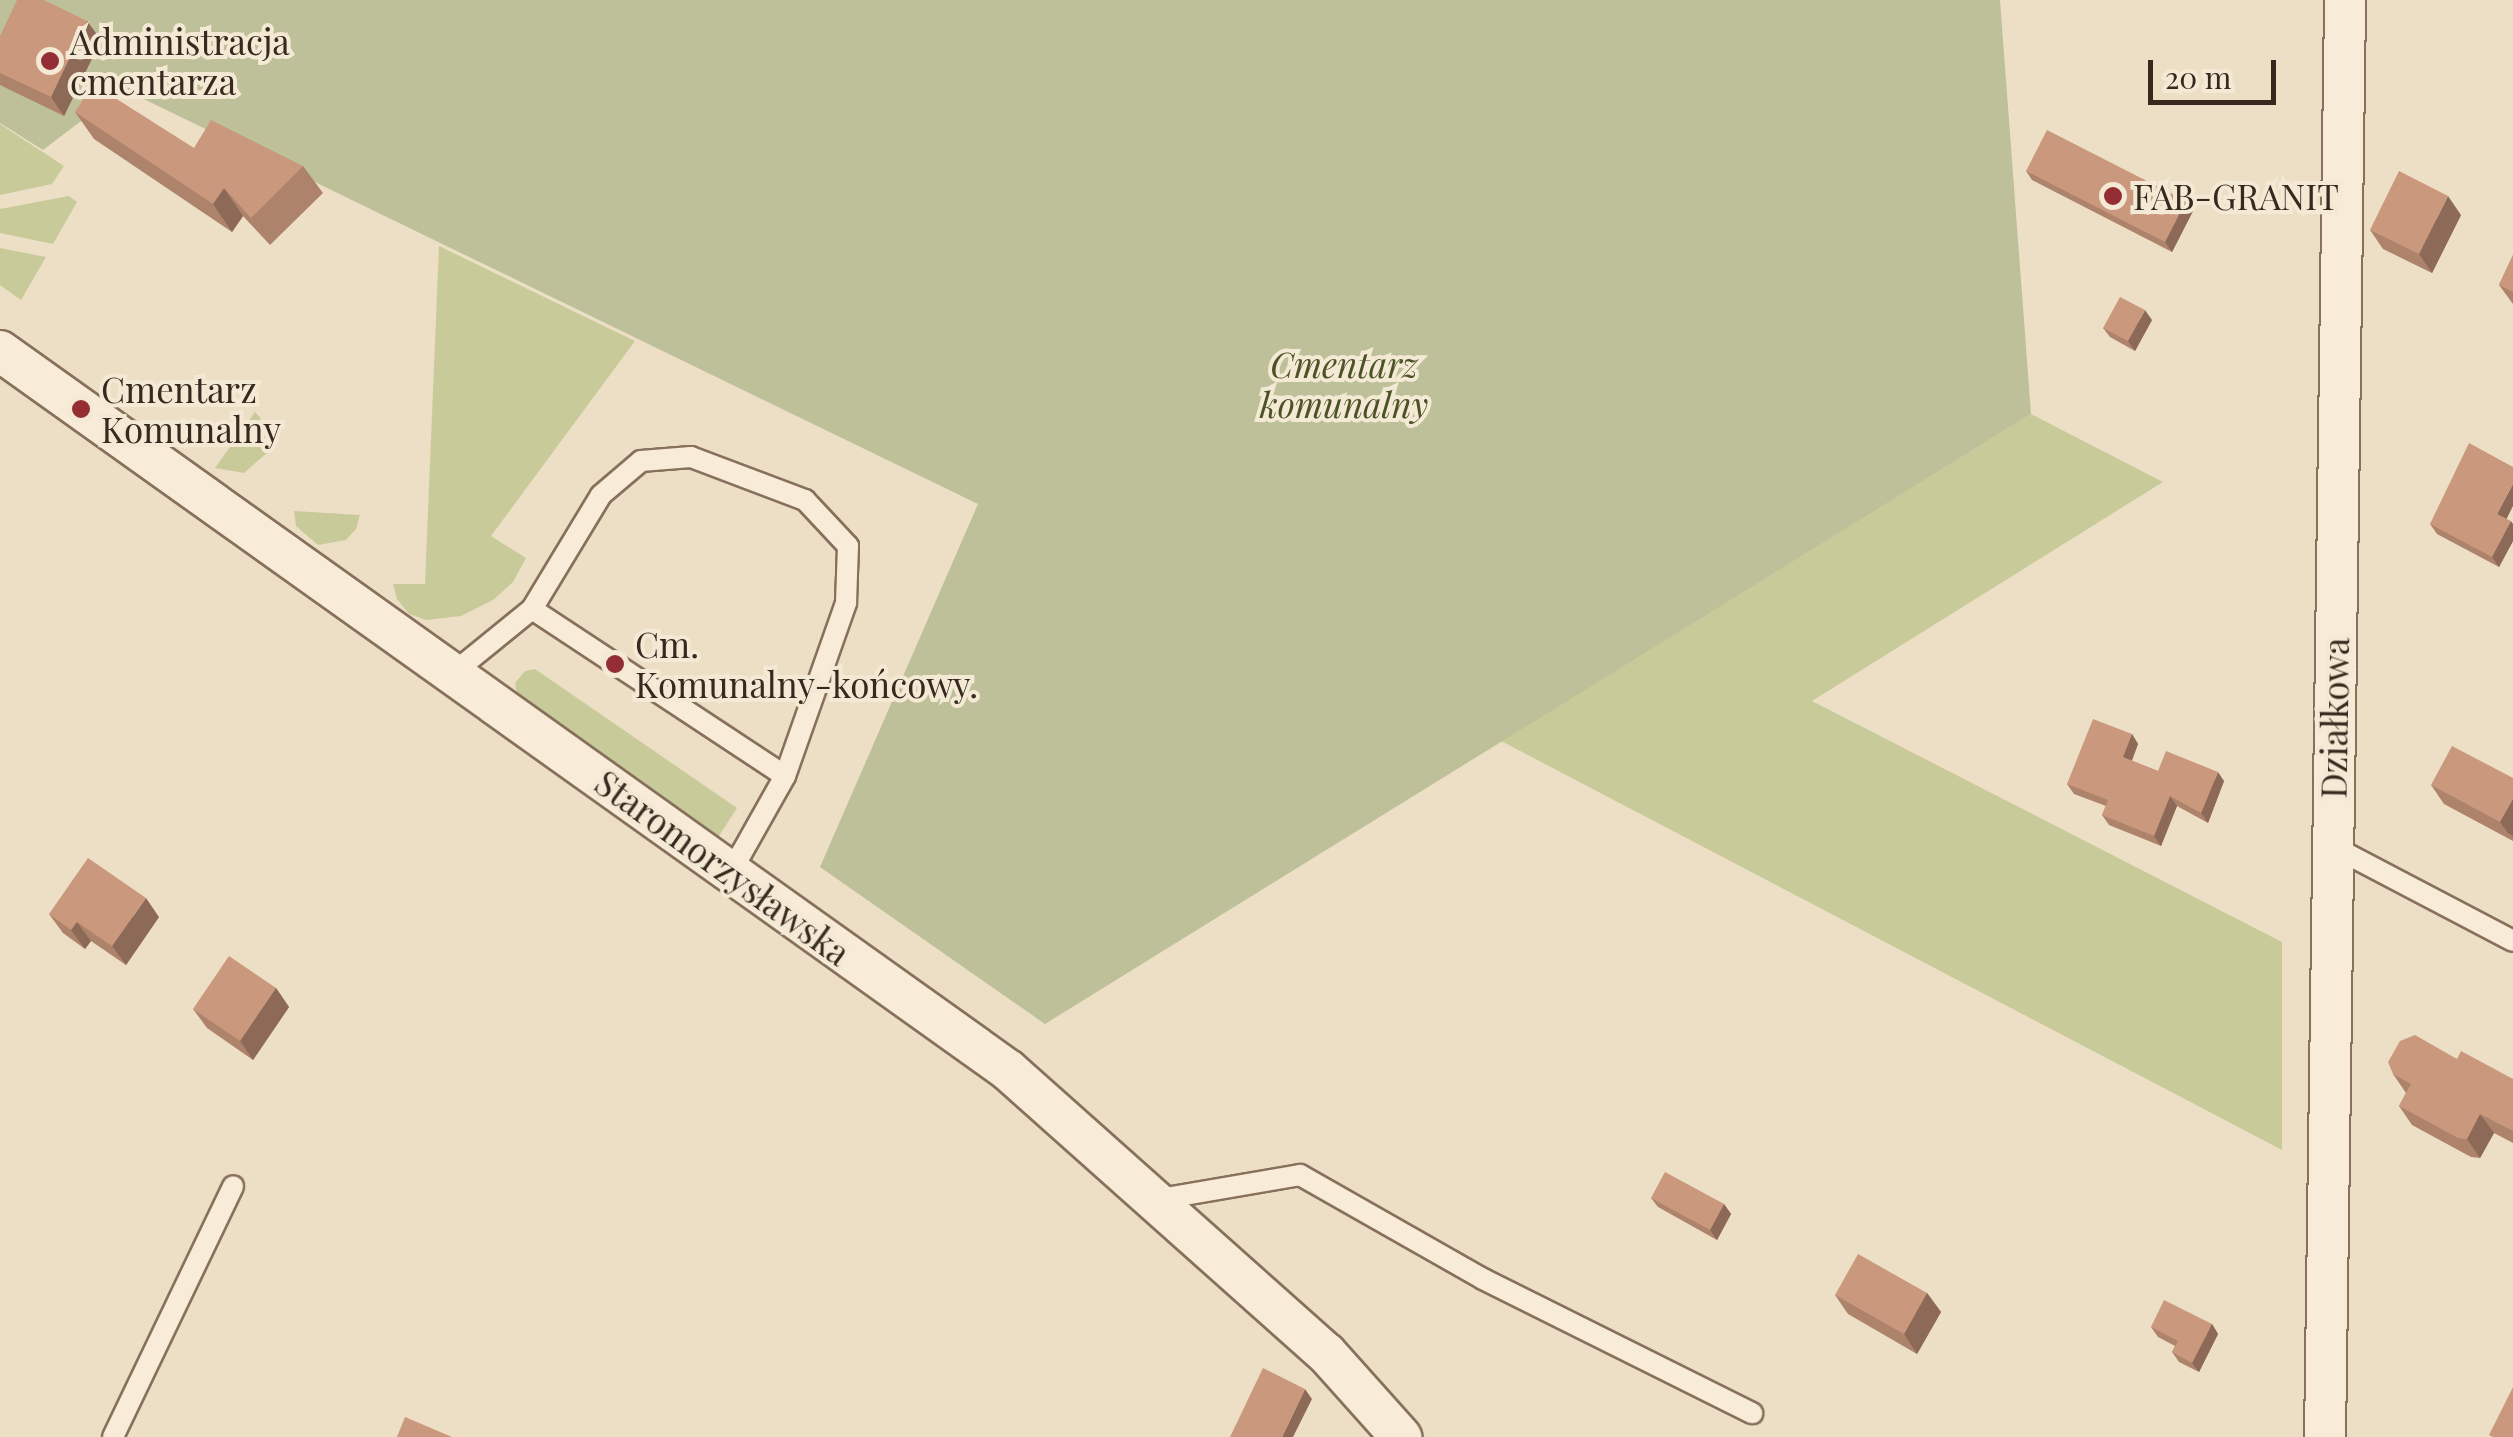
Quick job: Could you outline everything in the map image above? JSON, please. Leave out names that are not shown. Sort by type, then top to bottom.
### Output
[{"type":"street","name":"Działkowa","points":[[2325,1437],[2346,0]]},
{"type":"street","name":"Staromorzysławska","points":[[0,351],[1008,1070],[1326,1353],[1401,1437]]},
{"type":"lane","points":[[452,674],[532,609],[601,494],[641,461],[691,458],[805,500],[848,546],[846,603],[785,776],[730,872]]},
{"type":"lane","points":[[532,609],[785,776]]},
{"type":"lane","points":[[2332,846],[2513,941]]},
{"type":"lane","points":[[1153,1200],[1300,1175],[1483,1278],[1752,1414]]},
{"type":"lane","points":[[113,1437],[233,1186]]},
{"type":"green space","name":"Cmentarz komunalny","points":[[0,0],[2000,0],[2031,414],[1045,1024],[820,867],[978,504],[123,89],[43,150],[0,123]]},
{"type":"green space","points":[[0,124],[64,166],[52,184],[0,195]]},
{"type":"green space","points":[[69,196],[77,202],[53,244],[0,233],[0,209]]},
{"type":"green space","points":[[439,246],[635,341],[491,536],[526,558],[513,582],[493,600],[461,616],[426,620],[409,614],[397,599],[393,584],[425,584]]},
{"type":"green space","points":[[0,248],[46,257],[21,300],[0,285]]},
{"type":"green space","points":[[255,412],[265,423],[267,453],[244,473],[215,468]]},
{"type":"green space","points":[[2031,414],[2163,482],[1812,701],[2282,942],[2282,1150],[1501,741]]},
{"type":"green space","points":[[294,511],[360,515],[356,529],[346,540],[318,545],[296,526]]},
{"type":"green space","points":[[535,669],[737,808],[717,839],[518,700],[515,683],[525,671]]},
{"type":"building","name":"Administracja cmentarza","points":[[17,0],[44,0],[87,21],[51,97],[0,73],[0,36]]},
{"type":"building","points":[[93,84],[194,148],[211,120],[303,166],[251,218],[224,188],[213,204],[75,112]]},
{"type":"building","name":"FAB-GRANIT","points":[[2047,130],[2186,201],[2165,242],[2026,171]]},
{"type":"building","points":[[2399,171],[2448,196],[2419,254],[2370,230]]},
{"type":"building","points":[[2513,255],[2513,292],[2499,285]]},
{"type":"building","points":[[2120,297],[2145,310],[2128,341],[2103,328]]},
{"type":"building","points":[[2469,443],[2513,467],[2513,484],[2497,514],[2511,521],[2492,557],[2430,524]]},
{"type":"building","points":[[2093,719],[2132,734],[2123,757],[2158,771],[2166,751],[2218,772],[2201,813],[2170,796],[2154,836],[2102,815],[2108,800],[2067,784]]},
{"type":"building","points":[[2452,746],[2513,778],[2513,799],[2500,822],[2431,785]]},
{"type":"building","points":[[88,858],[146,898],[112,946],[77,922],[71,930],[49,914]]},
{"type":"building","points":[[229,956],[276,988],[240,1041],[193,1009]]},
{"type":"building","points":[[2415,1035],[2457,1059],[2461,1051],[2513,1079],[2513,1131],[2480,1114],[2467,1139],[2458,1138],[2399,1106],[2411,1084],[2393,1074],[2388,1062],[2400,1041]]},
{"type":"building","points":[[1665,1172],[1724,1204],[1710,1230],[1651,1198]]},
{"type":"building","points":[[1858,1254],[1927,1293],[1904,1334],[1835,1295]]},
{"type":"building","points":[[2164,1300],[2212,1324],[2192,1363],[2172,1352],[2178,1341],[2151,1327]]},
{"type":"building","points":[[1263,1368],[1305,1389],[1282,1437],[1230,1437]]},
{"type":"building","points":[[2513,1387],[2513,1437],[2493,1437],[2489,1435]]},
{"type":"building","points":[[405,1417],[452,1437],[397,1437]]},
{"type":"place","name":"Administracja cmentarza","points":[[50,61]]},
{"type":"place","name":"FAB-GRANIT","points":[[2113,196]]},
{"type":"place","name":"Cmentarz Komunalny","points":[[81,409]]},
{"type":"place","name":"Cm. Komunalny-końcowy.","points":[[615,664]]}]
